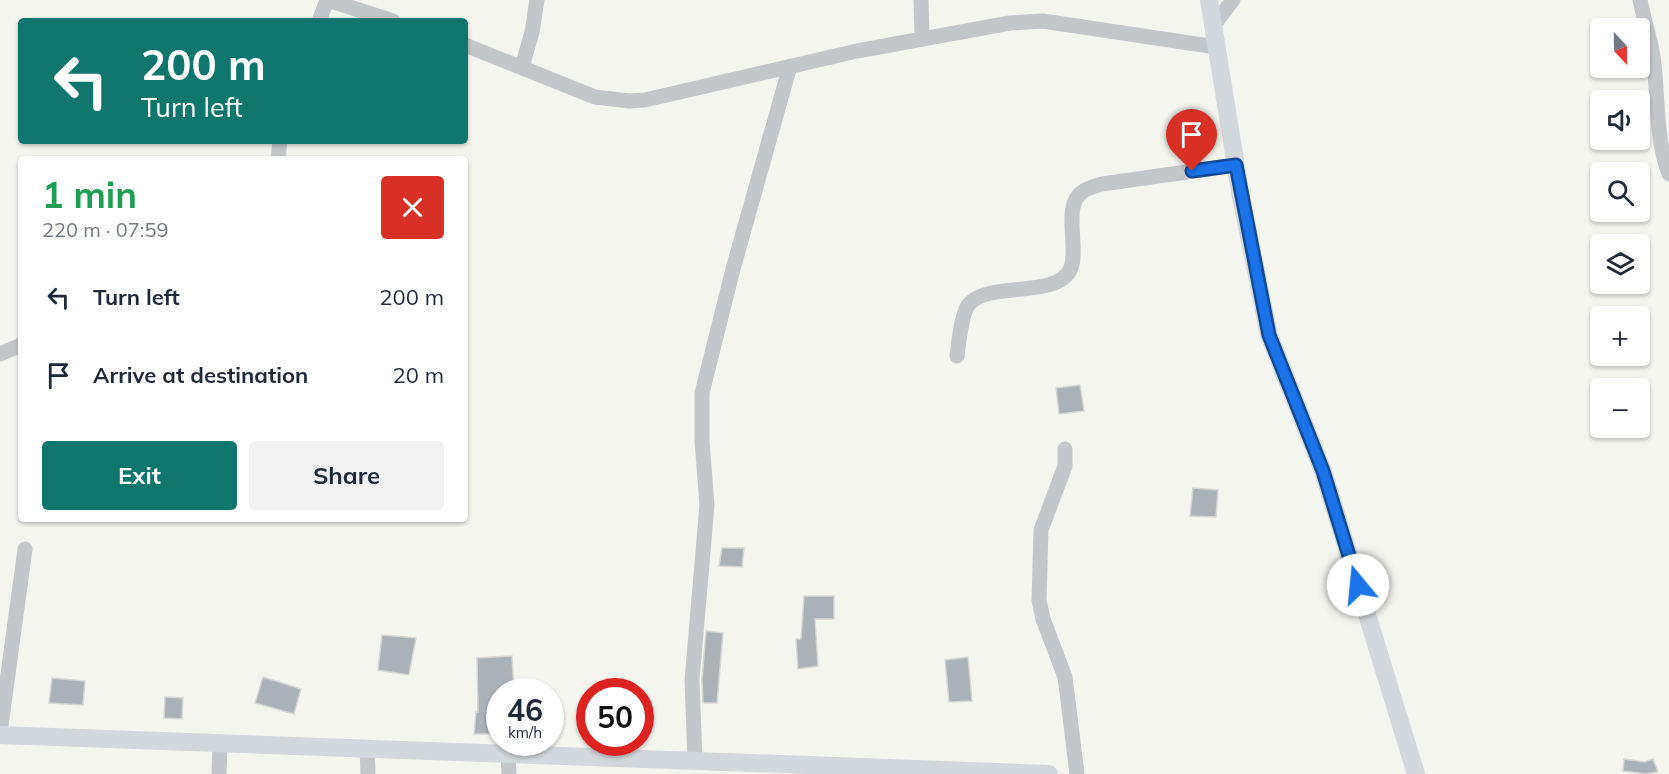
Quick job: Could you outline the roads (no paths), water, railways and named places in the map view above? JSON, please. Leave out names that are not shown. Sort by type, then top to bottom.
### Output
[{"type":"main road","points":[[1209,0],[1236,165],[1269,335],[1323,471],[1416,774]]},
{"type":"main road","points":[[0,734],[486,753]]},
{"type":"main road","points":[[561,756],[695,761],[715,768],[1048,774]]},
{"type":"street","points":[[320,18],[328,0],[384,18]]},
{"type":"street","points":[[522,67],[532,32],[537,0]]},
{"type":"street","points":[[921,0],[922,38]]},
{"type":"street","points":[[1213,26],[1233,0]]},
{"type":"street","points":[[1640,0],[1654,61],[1657,106],[1665,163],[1669,174]]},
{"type":"street","points":[[468,46],[595,97],[629,101],[645,100],[922,38],[1010,23],[1042,21],[1216,46]]},
{"type":"street","points":[[695,761],[692,680],[707,505],[702,441],[702,393],[733,270],[790,66]]},
{"type":"street","points":[[957,356],[963,318],[969,303],[981,296],[1048,285],[1064,279],[1073,260],[1073,207],[1077,196],[1088,188],[1102,184],[1236,165]]},
{"type":"street","points":[[0,354],[18,346]]},
{"type":"street","points":[[1065,449],[1065,466],[1041,530],[1039,600],[1065,677],[1077,774]]},
{"type":"street","points":[[0,734],[25,549]]},
{"type":"street","points":[[219,774],[220,743]]},
{"type":"street","points":[[366,748],[368,774]]},
{"type":"street","points":[[508,756],[509,774]]}]
